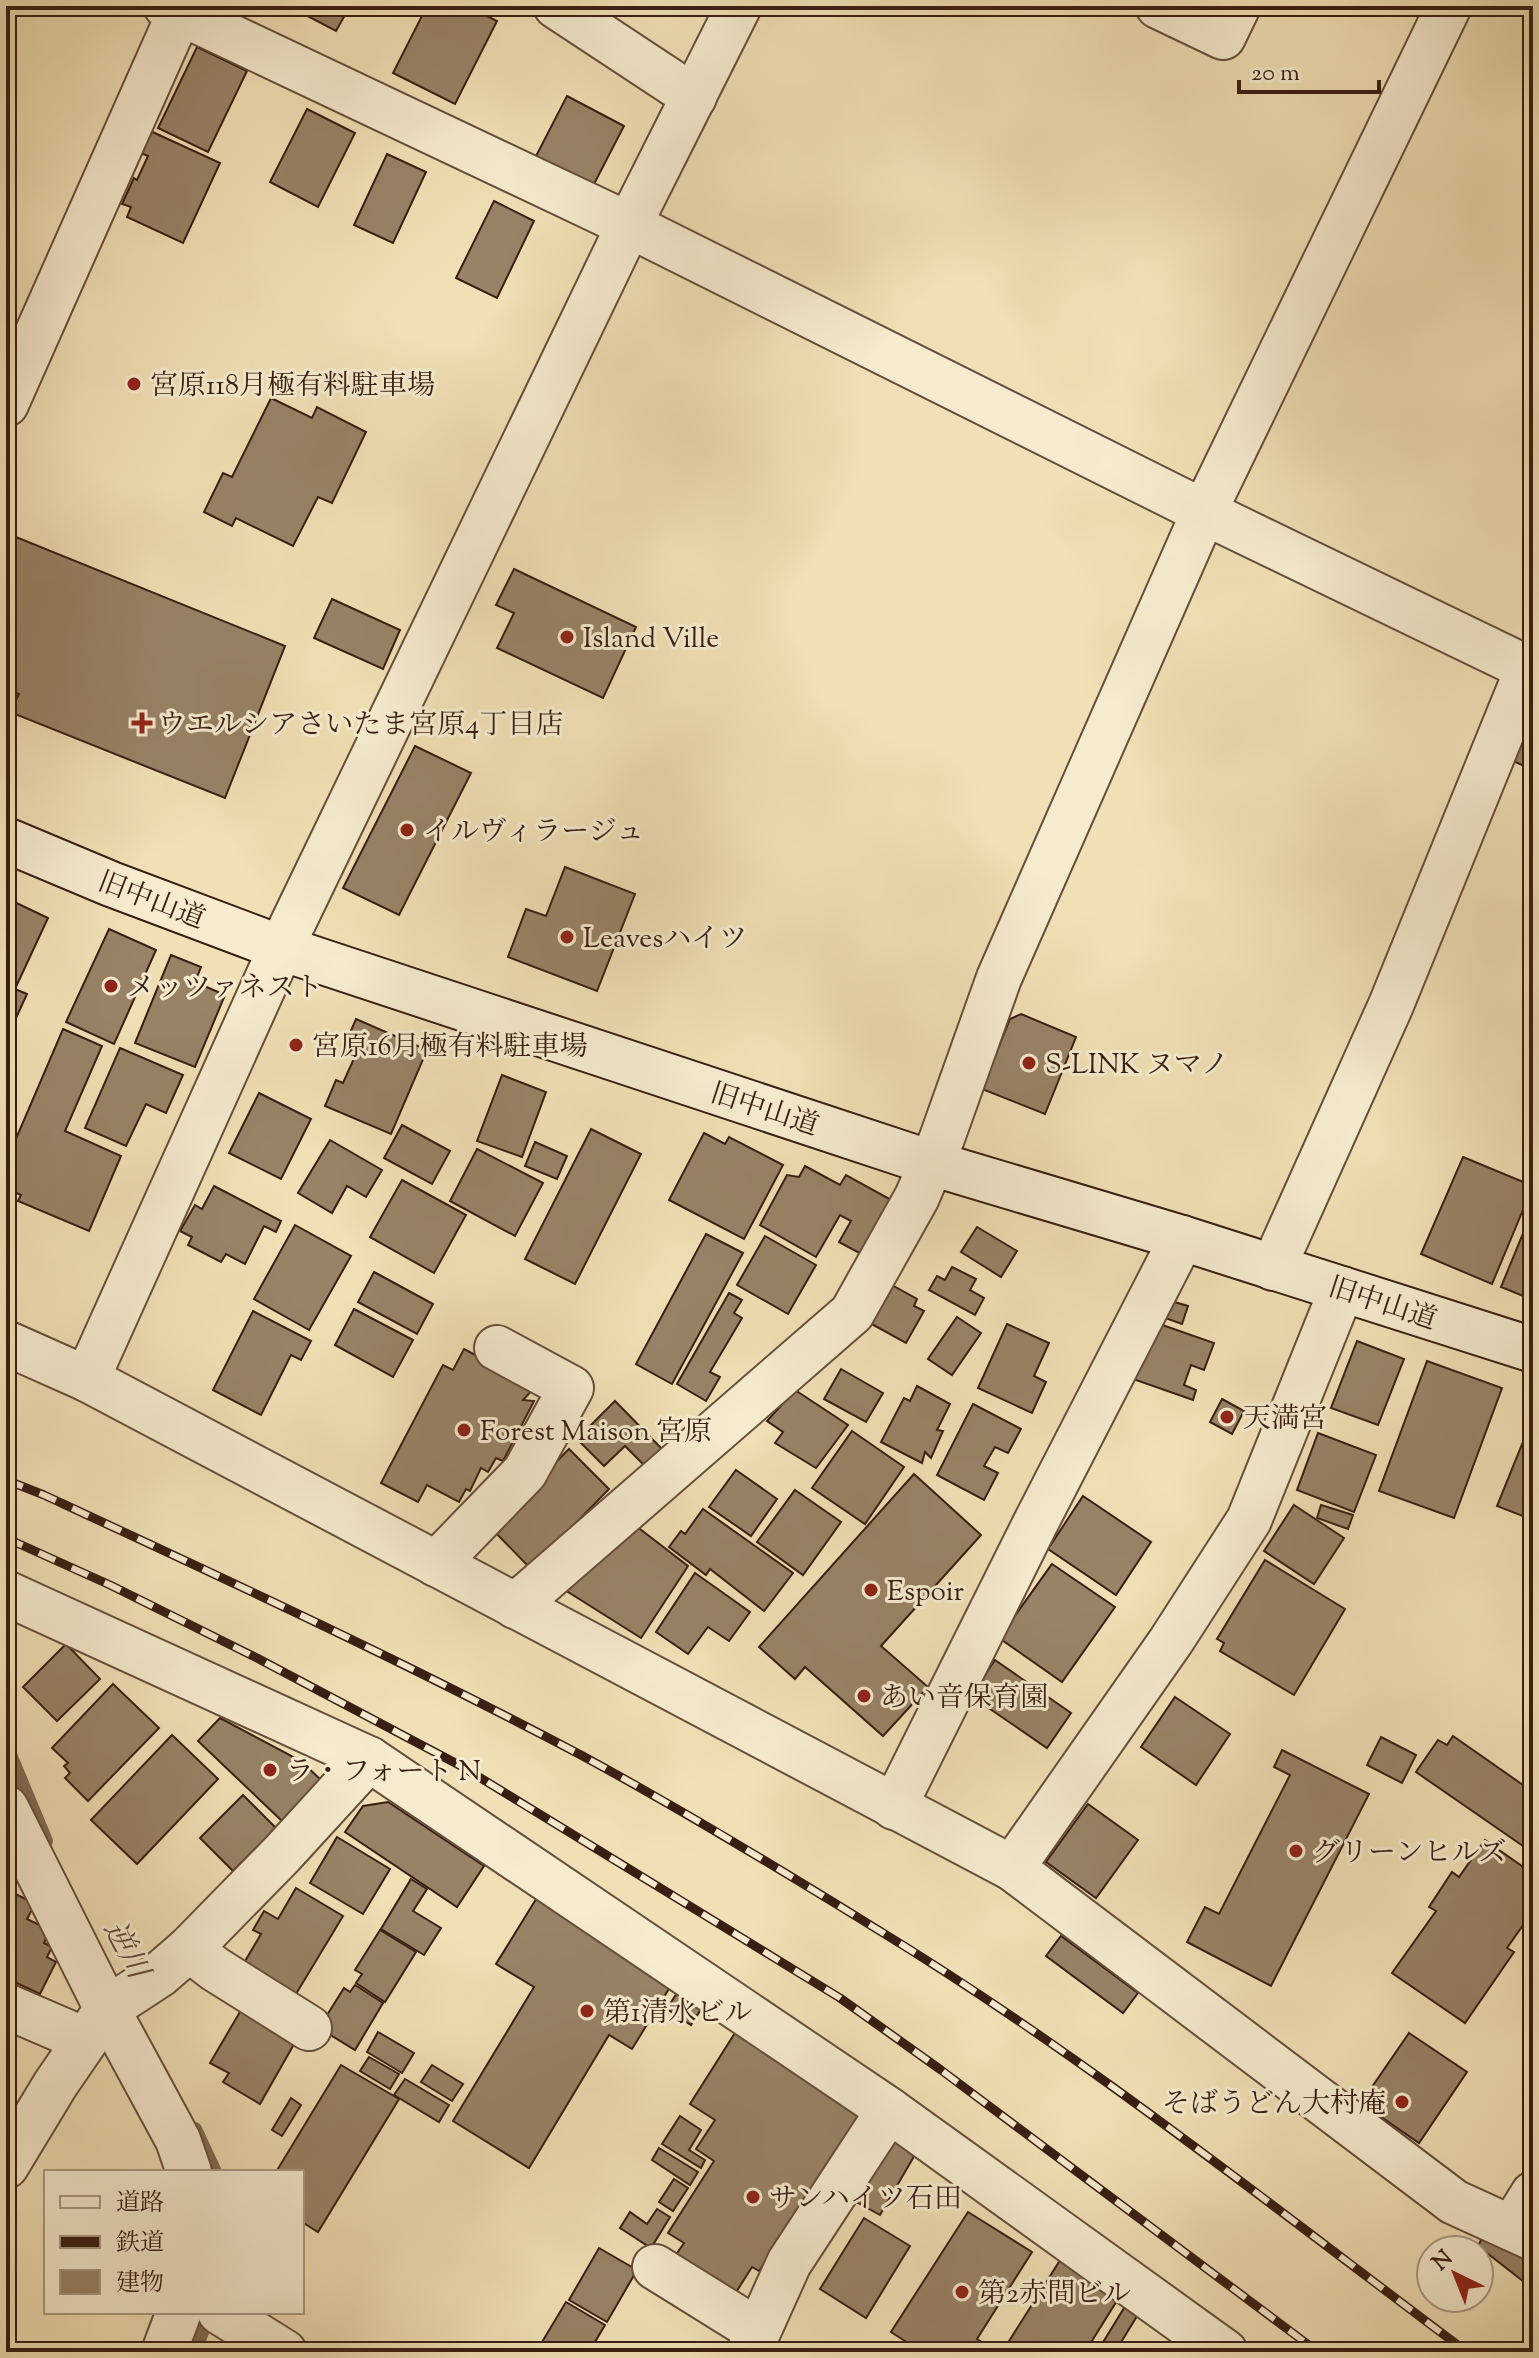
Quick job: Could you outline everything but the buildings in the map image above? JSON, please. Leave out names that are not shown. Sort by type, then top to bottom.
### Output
[{"type":"street","points":[[556,6],[694,97]]},
{"type":"street","points":[[87,1379],[281,948],[629,225],[739,6]]},
{"type":"street","points":[[1158,6],[1223,37],[1238,6]]},
{"type":"street","points":[[515,1606],[852,1313],[917,1197],[999,978],[1204,512],[1449,6]]},
{"type":"street","points":[[6,404],[173,9],[629,225],[1204,512],[1530,670],[1391,1005],[1273,1268]]},
{"type":"street","name":"旧中山道","points":[[6,840],[111,884],[281,948],[931,1163],[1182,1238],[1533,1350]]},
{"type":"street","points":[[894,1807],[1182,1238]]},
{"type":"street","points":[[1012,1868],[1171,1641],[1249,1520],[1342,1289]]},
{"type":"street","points":[[6,1343],[87,1379],[1012,1868],[1454,2202],[1526,2220]]},
{"type":"street","points":[[436,1564],[525,1472],[571,1388],[497,1348]]},
{"type":"street","points":[[6,1593],[369,1759],[889,2110],[1215,2349]]},
{"type":"street","points":[[6,2166],[55,2085],[101,2019],[174,1962],[282,1854],[369,1759]]},
{"type":"street","points":[[6,1808],[101,2019],[178,2140],[188,2170]]},
{"type":"street","points":[[174,1962],[215,1969],[309,2028]]},
{"type":"street","points":[[6,2006],[101,2019]]},
{"type":"street","points":[[655,2267],[754,2342],[789,2263],[889,2110]]},
{"type":"street","points":[[164,2352],[178,2314]]},
{"type":"street","points":[[225,2326],[284,2352]]},
{"type":"waterway","name":"逆川","points":[[6,1745],[46,1841]]},
{"type":"waterway","name":"逆川","points":[[195,2129],[214,2170]]},
{"type":"waterway","name":"逆川","points":[[195,2352],[208,2314]]},
{"type":"railway","points":[[6,1480],[178,1557],[446,1686],[579,1754],[728,1839],[952,1976],[1028,2027],[1176,2133],[1467,2352]]},
{"type":"railway","points":[[6,1538],[110,1585],[257,1658],[461,1766],[840,1998],[1318,2352]]},
{"type":"place","name":"宮原118月極有料駐車場","points":[[134,384]]},
{"type":"place","name":"Island Ville","points":[[567,637]]},
{"type":"place","name":"ウエルシアさいたま宮原4丁目店","points":[[142,723]]},
{"type":"place","name":"イルヴィラージュ","points":[[407,830]]},
{"type":"place","name":"Leavesハイツ","points":[[567,937]]},
{"type":"place","name":"メッツァネスト","points":[[111,986]]},
{"type":"place","name":"宮原16月極有料駐車場","points":[[296,1045]]},
{"type":"place","name":"S-LINK ヌマノ","points":[[1029,1063]]},
{"type":"place","name":"天満宮","points":[[1227,1417]]},
{"type":"place","name":"Forest Maison 宮原","points":[[464,1430]]},
{"type":"place","name":"Espoir","points":[[871,1590]]},
{"type":"place","name":"あい音保育園","points":[[864,1696]]},
{"type":"place","name":"ラ・フォート N","points":[[270,1770]]},
{"type":"place","name":"グリーンヒルズ","points":[[1296,1851]]},
{"type":"place","name":"第1清水ビル","points":[[587,2011]]},
{"type":"place","name":"そばうどん大村庵","points":[[1402,2102]]},
{"type":"place","name":"サンハイツ石田","points":[[753,2197]]},
{"type":"place","name":"第2赤間ビル","points":[[962,2292]]}]
